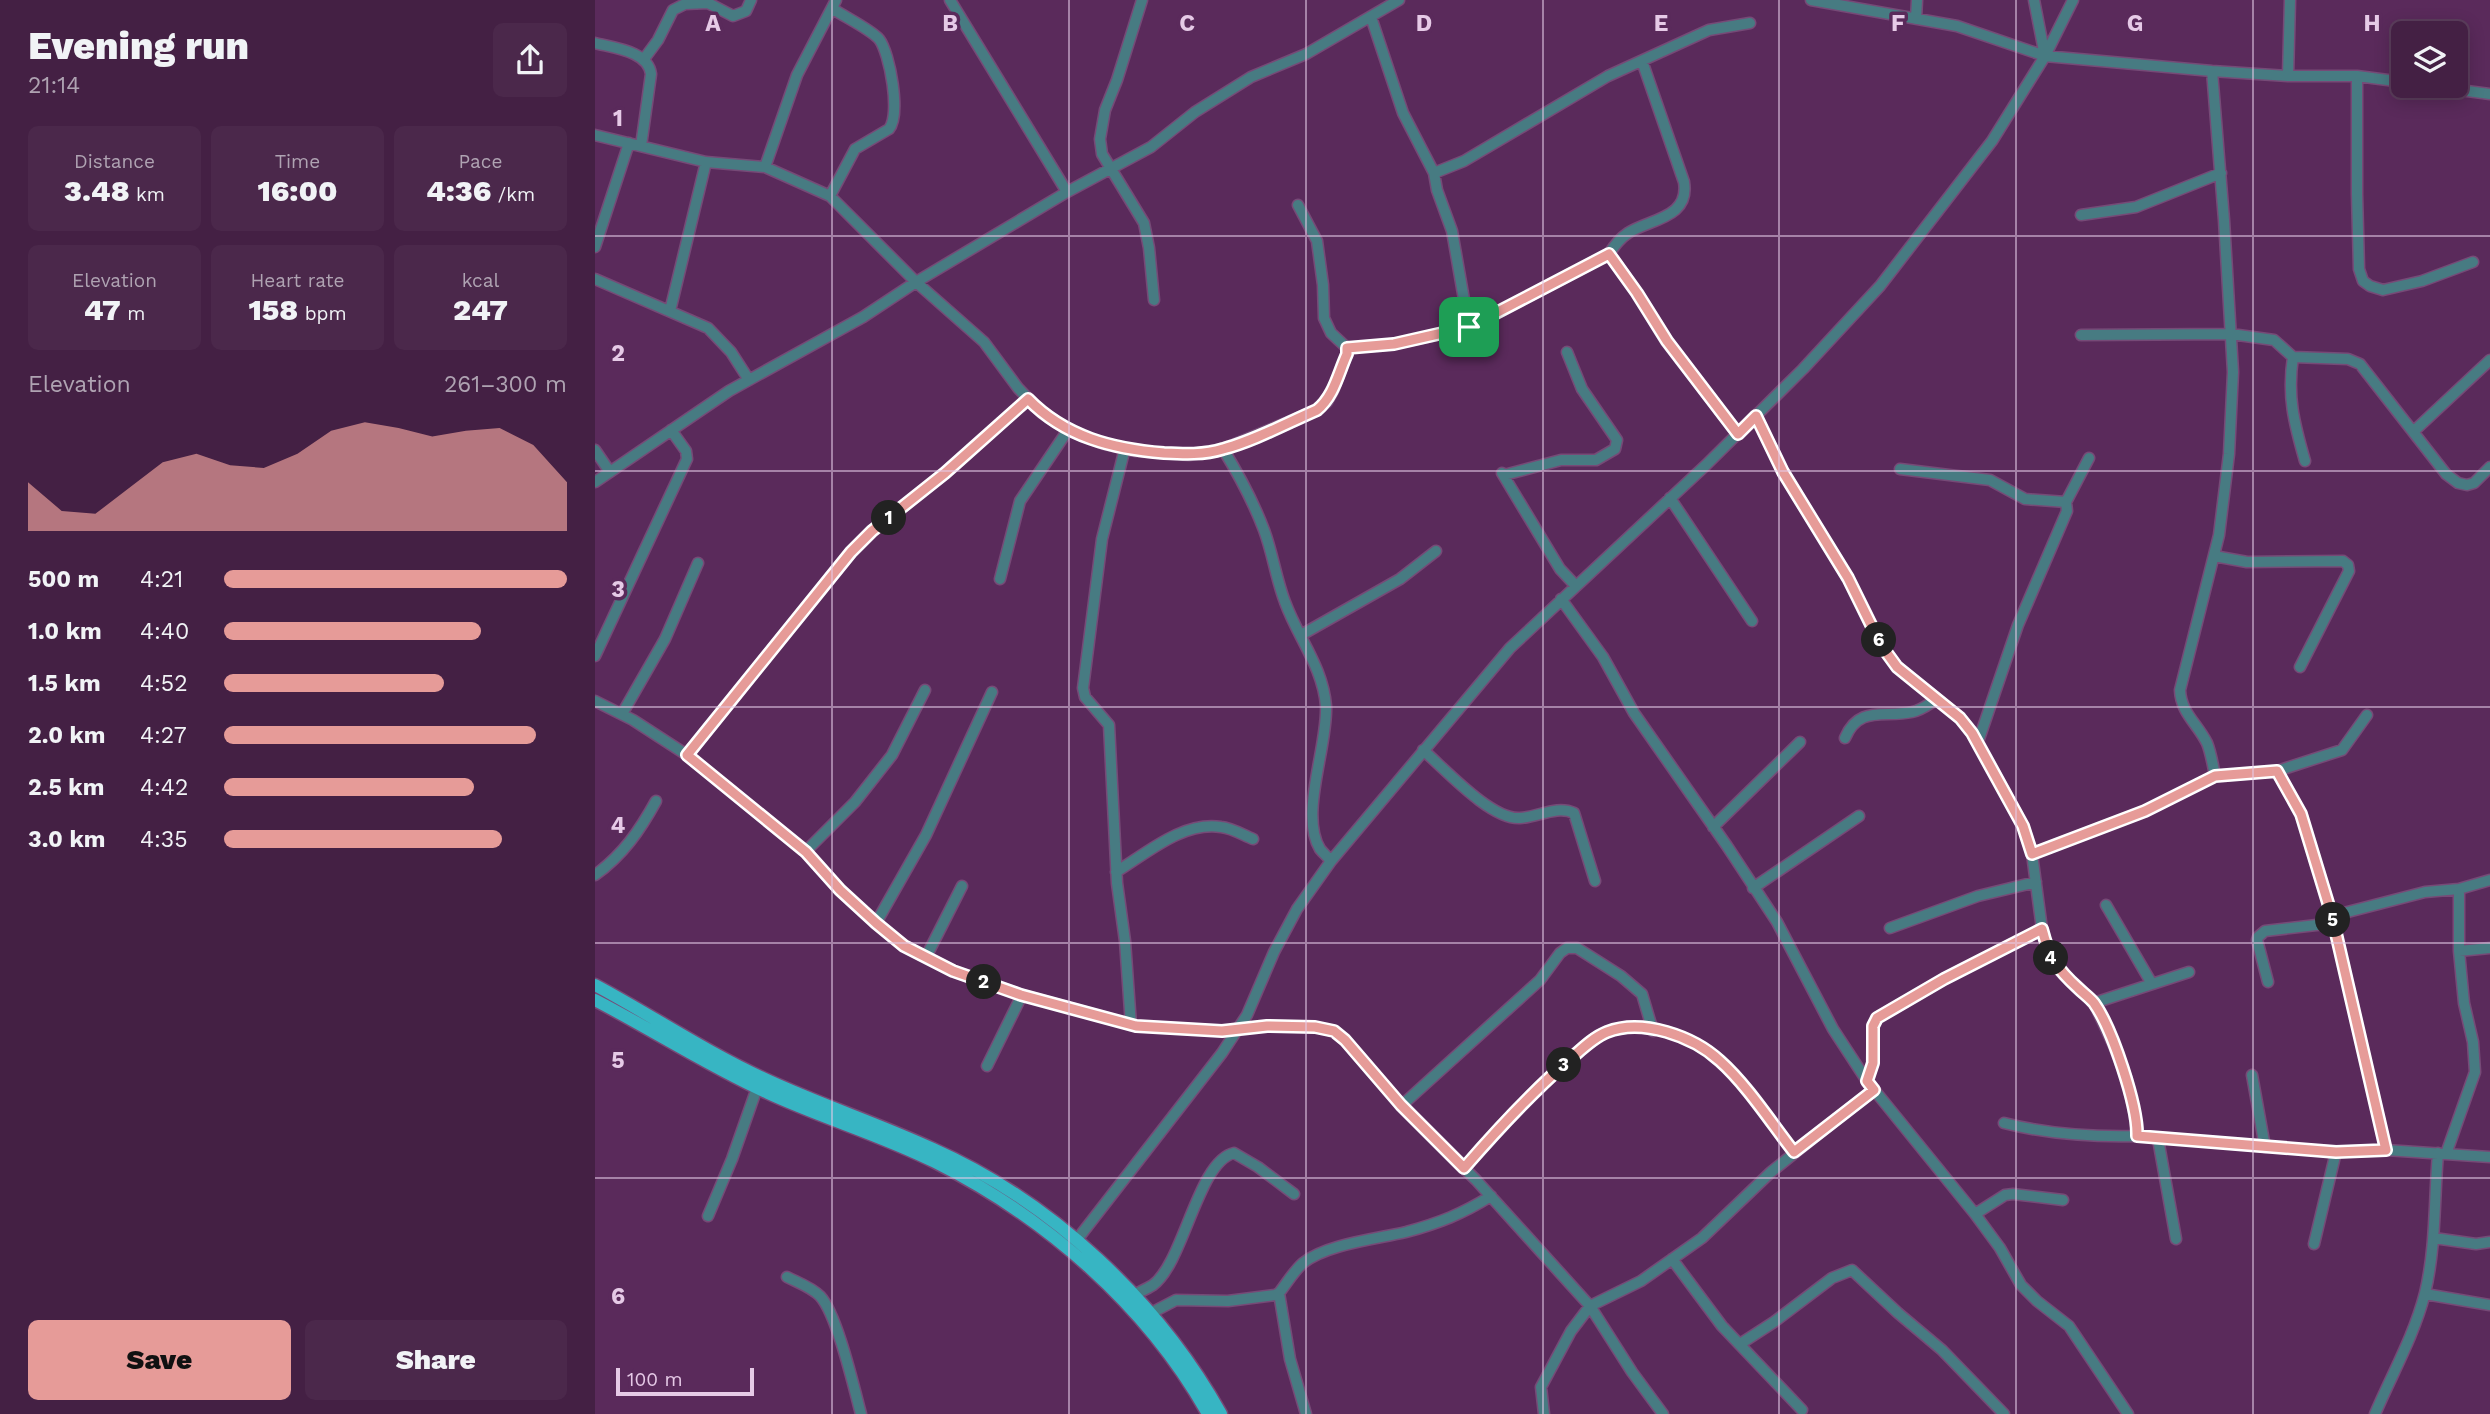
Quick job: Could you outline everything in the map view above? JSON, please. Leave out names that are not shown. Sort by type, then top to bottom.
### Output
[{"type":"main road","points":[[595,985],[741,1068],[936,1150],[992,1180],[1033,1207],[1076,1241],[1151,1313],[1187,1359],[1221,1414]]},
{"type":"main road","points":[[595,1000],[757,1088],[935,1162],[1025,1216],[1071,1251],[1147,1326],[1174,1361],[1208,1414]]},
{"type":"street","points":[[644,59],[658,40],[673,10],[685,4],[705,2],[733,16],[746,11],[751,0]]},
{"type":"street","points":[[950,0],[1067,192]]},
{"type":"street","points":[[1142,0],[1100,126],[1102,154],[1143,223],[1149,248],[1154,300]]},
{"type":"street","points":[[595,482],[749,380],[863,317],[916,282],[1067,192],[1151,147],[1195,112],[1251,77],[1306,54],[1399,0]]},
{"type":"street","points":[[1811,0],[1957,26],[2045,55],[2212,71],[2288,76],[2357,76],[2391,80]]},
{"type":"street","points":[[1916,19],[1917,0]]},
{"type":"street","points":[[2034,0],[2045,55]]},
{"type":"street","points":[[1076,1241],[1222,1053],[1247,1016],[1274,952],[1297,909],[1331,861],[1510,648],[1738,434],[1880,286],[1992,141],[2045,55],[2073,0]]},
{"type":"street","points":[[2288,76],[2290,0]]},
{"type":"street","points":[[765,167],[797,75],[834,4],[879,38],[886,52],[894,92],[894,116],[889,129],[855,149],[830,196]]},
{"type":"street","points":[[1371,17],[1403,113],[1434,173],[1437,190],[1452,231],[1469,327]]},
{"type":"street","points":[[1434,173],[1464,160],[1608,76],[1709,30],[1750,23]]},
{"type":"street","points":[[595,43],[621,49],[644,59],[650,65],[651,74],[635,144],[595,247]]},
{"type":"street","points":[[1347,348],[1394,344],[1469,327],[1609,254],[1619,239],[1630,231],[1677,209],[1684,198],[1684,182],[1642,61]]},
{"type":"street","points":[[2212,71],[2231,334],[2229,454],[2219,535],[2180,690],[2181,704],[2196,723],[2208,746],[2215,776]]},
{"type":"street","points":[[2357,76],[2359,269],[2363,281],[2383,289],[2422,281],[2473,262]]},
{"type":"street","points":[[2468,91],[2490,94]]},
{"type":"street","points":[[595,135],[706,162],[765,167],[830,196],[916,282],[984,342],[1042,413],[1068,430],[1104,444],[1125,448],[1189,454],[1223,449],[1317,410],[1327,402],[1347,348],[1331,333],[1324,318],[1317,241],[1298,205]]},
{"type":"street","points":[[670,311],[706,162]]},
{"type":"street","points":[[2081,215],[2136,207],[2221,173]]},
{"type":"street","points":[[1609,254],[1667,341],[1738,434]]},
{"type":"street","points":[[595,279],[708,328],[730,352],[749,380]]},
{"type":"street","points":[[2081,335],[2231,334],[2274,340],[2293,357],[2349,359],[2360,364],[2436,462],[2458,483],[2475,484],[2490,467]]},
{"type":"street","points":[[1567,352],[1583,390],[1617,440],[1615,449],[1596,460],[1561,460],[1503,474],[1560,569],[1575,585]]},
{"type":"street","points":[[2293,357],[2290,402],[2305,461]]},
{"type":"street","points":[[2414,431],[2490,360]]},
{"type":"street","points":[[687,755],[851,552],[872,531],[945,473],[1028,399]]},
{"type":"street","points":[[1756,416],[1783,472],[1848,578],[1881,645],[1897,667],[1960,718],[1978,742],[2023,826],[2032,854],[2042,929],[2051,958],[2059,970],[2094,1003],[2127,1080],[2137,1124],[2137,1136]]},
{"type":"street","points":[[595,656],[687,459],[686,450],[671,430]]},
{"type":"street","points":[[1000,579],[1020,501],[1068,430]]},
{"type":"street","points":[[1125,448],[1102,538],[1083,688],[1085,697],[1109,725],[1116,872],[1131,1025]]},
{"type":"street","points":[[1223,449],[1257,512],[1284,602],[1321,682],[1326,707],[1325,730],[1313,812],[1314,833],[1320,849],[1331,861]]},
{"type":"street","points":[[595,450],[610,472]]},
{"type":"street","points":[[1978,742],[2018,625],[2067,511],[2066,502],[2089,458]]},
{"type":"street","points":[[1900,469],[1990,480],[2025,499],[2066,502]]},
{"type":"street","points":[[1670,498],[1752,621]]},
{"type":"street","points":[[1301,635],[1400,579],[1436,551]]},
{"type":"street","points":[[2214,556],[2247,562],[2343,561],[2348,565],[2349,570],[2300,667]]},
{"type":"street","points":[[622,714],[665,639],[698,563]]},
{"type":"street","points":[[1561,599],[1603,657],[1634,713],[1777,922],[1833,1029],[1871,1085],[1975,1214],[2000,1248],[2021,1285],[2069,1326],[2128,1414]]},
{"type":"street","points":[[806,852],[855,802],[892,755],[925,690]]},
{"type":"street","points":[[876,923],[926,835],[992,692]]},
{"type":"street","points":[[1845,738],[1850,726],[1860,717],[1912,712],[1923,709],[1937,699]]},
{"type":"street","points":[[595,701],[622,714],[687,755],[806,852],[840,890],[904,946],[953,971],[1021,995],[1131,1025],[1222,1031],[1239,1027],[1315,1027],[1334,1031],[1345,1040],[1401,1105],[1491,1196],[1590,1306],[1632,1372],[1663,1414]]},
{"type":"street","points":[[2032,854],[2145,811],[2215,776],[2277,771],[2342,750],[2367,715]]},
{"type":"street","points":[[1713,827],[1800,742]]},
{"type":"street","points":[[1423,750],[1493,810],[1508,817],[1520,818],[1566,809],[1574,813],[1595,881]]},
{"type":"street","points":[[2277,771],[2301,814],[2333,920],[2386,1150]]},
{"type":"street","points":[[595,875],[628,846],[656,801]]},
{"type":"street","points":[[1753,888],[1859,816]]},
{"type":"street","points":[[1116,872],[1172,837],[1200,826],[1223,827],[1253,839]]},
{"type":"street","points":[[2268,982],[2257,940],[2265,931],[2333,920],[2425,892],[2459,889],[2490,880]]},
{"type":"street","points":[[1890,928],[1978,896],[2036,882]]},
{"type":"street","points":[[926,957],[962,886]]},
{"type":"street","points":[[2375,1414],[2406,1348],[2425,1294],[2434,1238],[2442,1153],[2475,1072],[2459,951],[2459,889]]},
{"type":"street","points":[[2106,905],[2152,984]]},
{"type":"street","points":[[1544,1414],[1541,1387],[1571,1331],[1590,1306],[1641,1281],[1702,1238],[1871,1085],[1873,1026],[1877,1018],[1944,979],[2042,929]]},
{"type":"street","points":[[2459,951],[2490,947]]},
{"type":"street","points":[[1401,1105],[1540,981],[1560,953],[1567,948],[1577,948],[1621,976],[1642,994],[1653,1031]]},
{"type":"street","points":[[2094,1003],[2189,972]]},
{"type":"street","points":[[987,1066],[1021,995]]},
{"type":"street","points":[[1464,1168],[1501,1125],[1541,1085],[1592,1041],[1620,1028],[1638,1027],[1690,1040],[1720,1060],[1794,1152]]},
{"type":"street","points":[[2252,1075],[2265,1147]]},
{"type":"street","points":[[708,1216],[757,1088]]},
{"type":"street","points":[[2004,1123],[2053,1133],[2103,1137],[2137,1136],[2336,1152],[2386,1150],[2490,1157]]},
{"type":"street","points":[[2158,1139],[2176,1239]]},
{"type":"street","points":[[2314,1244],[2336,1152]]},
{"type":"street","points":[[1133,1295],[1154,1285],[1170,1262],[1210,1175],[1227,1155],[1234,1153],[1294,1194]]},
{"type":"street","points":[[1975,1214],[2005,1195],[2063,1200]]},
{"type":"street","points":[[1151,1313],[1176,1300],[1228,1301],[1264,1298],[1279,1293],[1302,1264],[1314,1257],[1352,1243],[1407,1232],[1455,1217],[1491,1196]]},
{"type":"street","points":[[2434,1238],[2476,1244],[2490,1242]]},
{"type":"street","points":[[1672,1259],[1722,1326],[1802,1410]]},
{"type":"street","points":[[1740,1344],[1832,1278],[1851,1270],[1943,1350],[2004,1414]]},
{"type":"street","points":[[787,1278],[810,1287],[822,1297],[833,1319],[861,1414]]},
{"type":"street","points":[[1279,1293],[1290,1359],[1306,1414]]},
{"type":"street","points":[[2425,1294],[2490,1305]]},
{"type":"route","points":[[1609,254],[1667,341],[1738,434],[1756,416],[1783,472],[1848,578],[1881,645],[1897,667],[1960,718],[1972,733],[2023,826],[2032,854],[2145,811],[2215,776],[2277,771],[2301,814],[2332,916],[2386,1150],[2336,1152],[2137,1136],[2137,1124],[2127,1080],[2114,1046],[2094,1003],[2059,970],[2051,958],[2042,929],[1944,979],[1877,1018],[1873,1026],[1873,1063],[1867,1081],[1874,1090],[1794,1152],[1720,1060],[1690,1040],[1638,1027],[1620,1028],[1592,1041],[1541,1085],[1501,1125],[1464,1168],[1401,1105],[1345,1040],[1334,1031],[1315,1027],[1239,1027],[1222,1031],[1136,1026],[1021,995],[953,971],[904,946],[840,890],[806,852],[687,755],[851,552],[872,531],[945,473],[1028,399],[1042,413],[1068,430],[1104,444],[1135,451],[1189,454],[1223,449],[1317,410],[1327,402],[1347,348],[1394,344],[1469,327],[1609,254]]}]
